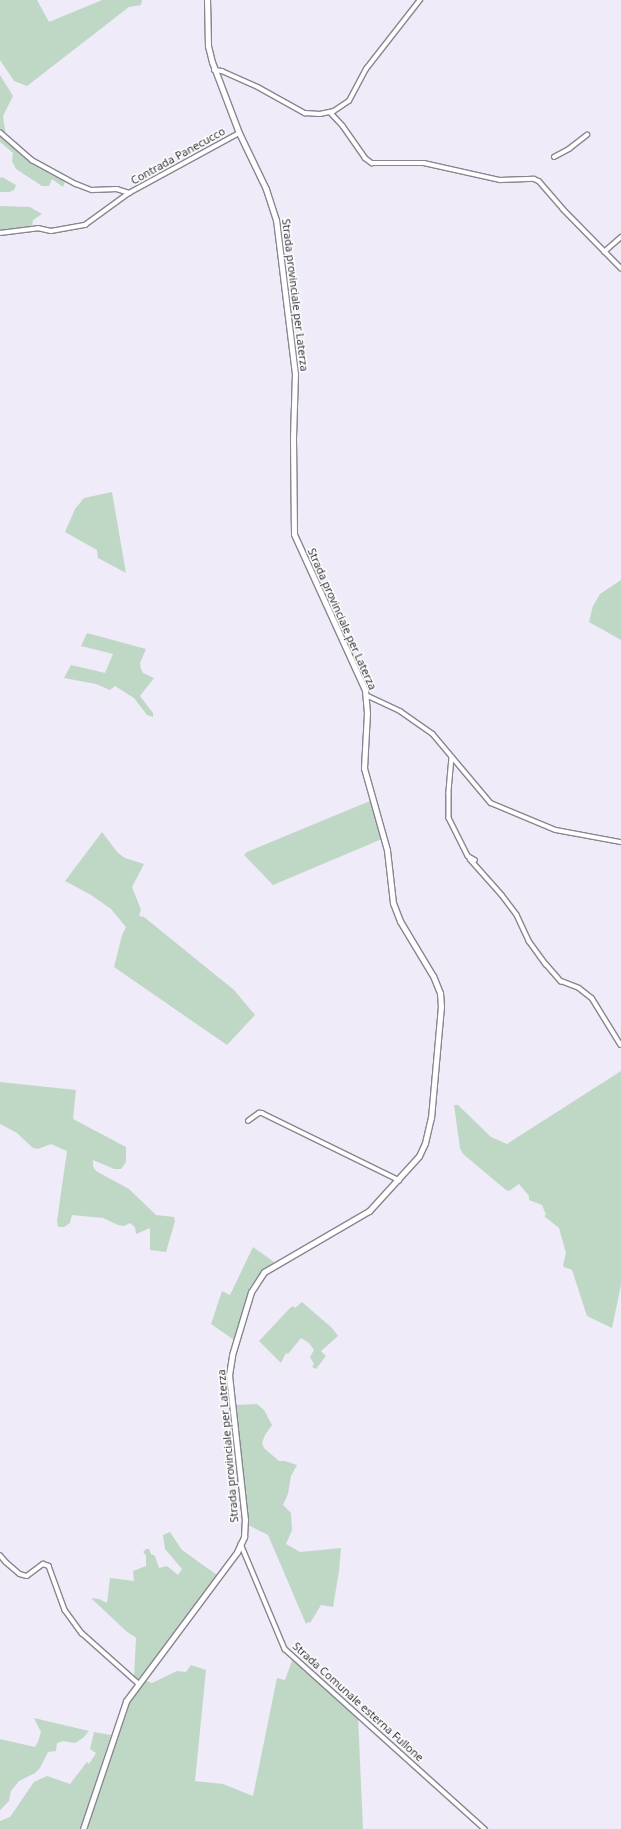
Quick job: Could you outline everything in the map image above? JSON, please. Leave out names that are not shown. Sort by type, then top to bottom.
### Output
[{"type":"main road","name":"Strada provinciale per Laterza","points":[[83,1829],[120,1714],[126,1701],[237,1552],[241,1544],[245,1530],[245,1520],[230,1376],[232,1355],[251,1292],[264,1272],[365,1214],[399,1180],[419,1156],[428,1132],[441,997],[433,976],[400,922],[393,903],[387,850],[364,768],[368,713],[366,695],[294,534],[292,437],[295,374],[276,220],[266,189],[239,133],[214,70],[209,52],[207,0]]},
{"type":"street","points":[[214,70],[222,71],[258,87],[305,113],[315,115],[330,112],[338,109],[349,100],[366,69],[420,0]]},
{"type":"street","points":[[330,112],[343,126],[365,158],[372,163],[430,164],[500,180],[534,179],[539,181],[562,209],[621,268]]},
{"type":"street","name":"Contrada Panecucco","points":[[0,132],[32,160],[76,184],[92,190],[117,189],[129,193],[239,133]]},
{"type":"street","points":[[554,157],[569,149],[587,135]]},
{"type":"street","points":[[0,233],[38,228],[51,231],[85,225],[129,193]]},
{"type":"street","points":[[604,252],[621,237]]},
{"type":"street","points":[[366,695],[388,704],[424,727],[436,737],[488,801],[499,808],[568,834],[621,842]]},
{"type":"street","points":[[452,757],[448,799],[449,818],[472,859],[517,915],[529,941],[546,964],[561,981],[582,990],[592,998],[621,1045]]},
{"type":"street","points":[[248,1121],[262,1113],[399,1180]]},
{"type":"street","name":"Strada Comunale esterna Fullone","points":[[241,1544],[285,1649],[485,1829]]},
{"type":"street","points":[[0,1555],[20,1574],[27,1576],[43,1564],[49,1566],[65,1610],[82,1633],[138,1683]]},
{"type":"green space","points":[[0,0],[37,0],[49,22],[102,0],[142,0],[141,5],[129,7],[27,86],[14,81],[0,60]]},
{"type":"green space","points":[[0,75],[13,96],[3,116],[6,136],[0,128]]},
{"type":"green space","points":[[0,132],[29,159],[66,179],[63,187],[52,179],[49,186],[42,186],[16,169],[12,161],[13,153],[0,142]]},
{"type":"green space","points":[[2,177],[16,185],[14,190],[9,192],[0,192],[0,178]]},
{"type":"green space","points":[[0,206],[30,207],[42,214],[33,220],[32,226],[0,231]]},
{"type":"green space","points":[[112,492],[126,573],[98,558],[97,550],[65,532],[75,509],[84,498]]},
{"type":"green space","points":[[621,580],[621,640],[589,622],[593,606],[600,594]]},
{"type":"green space","points":[[87,633],[146,649],[140,663],[141,669],[143,673],[154,678],[140,696],[153,713],[153,717],[147,715],[134,698],[115,686],[110,690],[96,684],[64,678],[71,665],[105,673],[113,654],[81,646]]},
{"type":"green space","points":[[370,801],[382,839],[273,885],[244,855],[247,852]]},
{"type":"green space","points":[[102,832],[118,853],[125,858],[144,864],[132,887],[141,910],[139,916],[144,917],[234,990],[255,1015],[227,1045],[114,967],[122,935],[126,927],[111,909],[91,895],[65,881]]},
{"type":"green space","points":[[621,1071],[621,1285],[612,1328],[587,1316],[572,1270],[564,1267],[563,1265],[566,1253],[559,1228],[544,1216],[546,1215],[542,1205],[529,1200],[529,1196],[519,1184],[509,1191],[506,1190],[463,1154],[460,1148],[454,1105],[458,1105],[491,1137],[507,1144]]},
{"type":"green space","points":[[0,1082],[76,1090],[73,1119],[126,1147],[126,1162],[121,1169],[114,1169],[93,1160],[93,1166],[96,1171],[129,1189],[156,1215],[174,1217],[175,1221],[166,1252],[150,1250],[150,1228],[136,1234],[135,1227],[130,1223],[124,1226],[118,1225],[103,1218],[72,1215],[70,1223],[64,1227],[58,1227],[57,1221],[67,1151],[51,1144],[38,1149],[33,1148],[17,1133],[0,1124]]},
{"type":"green space","points":[[253,1247],[274,1262],[260,1273],[250,1287],[234,1340],[211,1324],[222,1291],[230,1295]]},
{"type":"green space","points":[[302,1302],[332,1328],[338,1336],[321,1351],[326,1356],[316,1369],[312,1367],[314,1364],[310,1357],[314,1350],[309,1343],[301,1338],[288,1354],[286,1353],[281,1363],[259,1341],[290,1308],[293,1306],[295,1308]]},
{"type":"green space","points":[[257,1404],[264,1410],[272,1425],[265,1435],[262,1443],[264,1448],[279,1461],[285,1461],[297,1465],[291,1476],[288,1494],[283,1505],[291,1513],[292,1530],[286,1544],[300,1552],[341,1548],[333,1607],[321,1605],[310,1623],[308,1622],[306,1624],[268,1535],[248,1525],[235,1405]]},
{"type":"green space","points":[[170,1532],[182,1550],[217,1575],[138,1680],[134,1677],[136,1638],[126,1631],[91,1598],[99,1599],[107,1603],[110,1578],[134,1581],[133,1571],[146,1566],[146,1555],[143,1552],[146,1549],[149,1549],[151,1554],[155,1556],[159,1568],[167,1566],[178,1575],[182,1569],[165,1549],[163,1535]]},
{"type":"green space","points":[[293,1658],[358,1716],[363,1829],[85,1829],[124,1707],[144,1680],[152,1683],[177,1671],[186,1672],[191,1665],[206,1670],[195,1781],[223,1784],[253,1796],[277,1678],[285,1680]]},
{"type":"green space","points":[[34,1718],[89,1731],[83,1738],[75,1743],[63,1741],[57,1743],[56,1751],[48,1752],[40,1768],[35,1773],[19,1781],[11,1791],[9,1801],[0,1810],[0,1739],[35,1747],[41,1732]]},
{"type":"green space","points":[[94,1732],[111,1735],[81,1829],[0,1829],[0,1821],[10,1817],[34,1782],[47,1776],[70,1784],[87,1762],[89,1764],[96,1753],[90,1749]]}]
